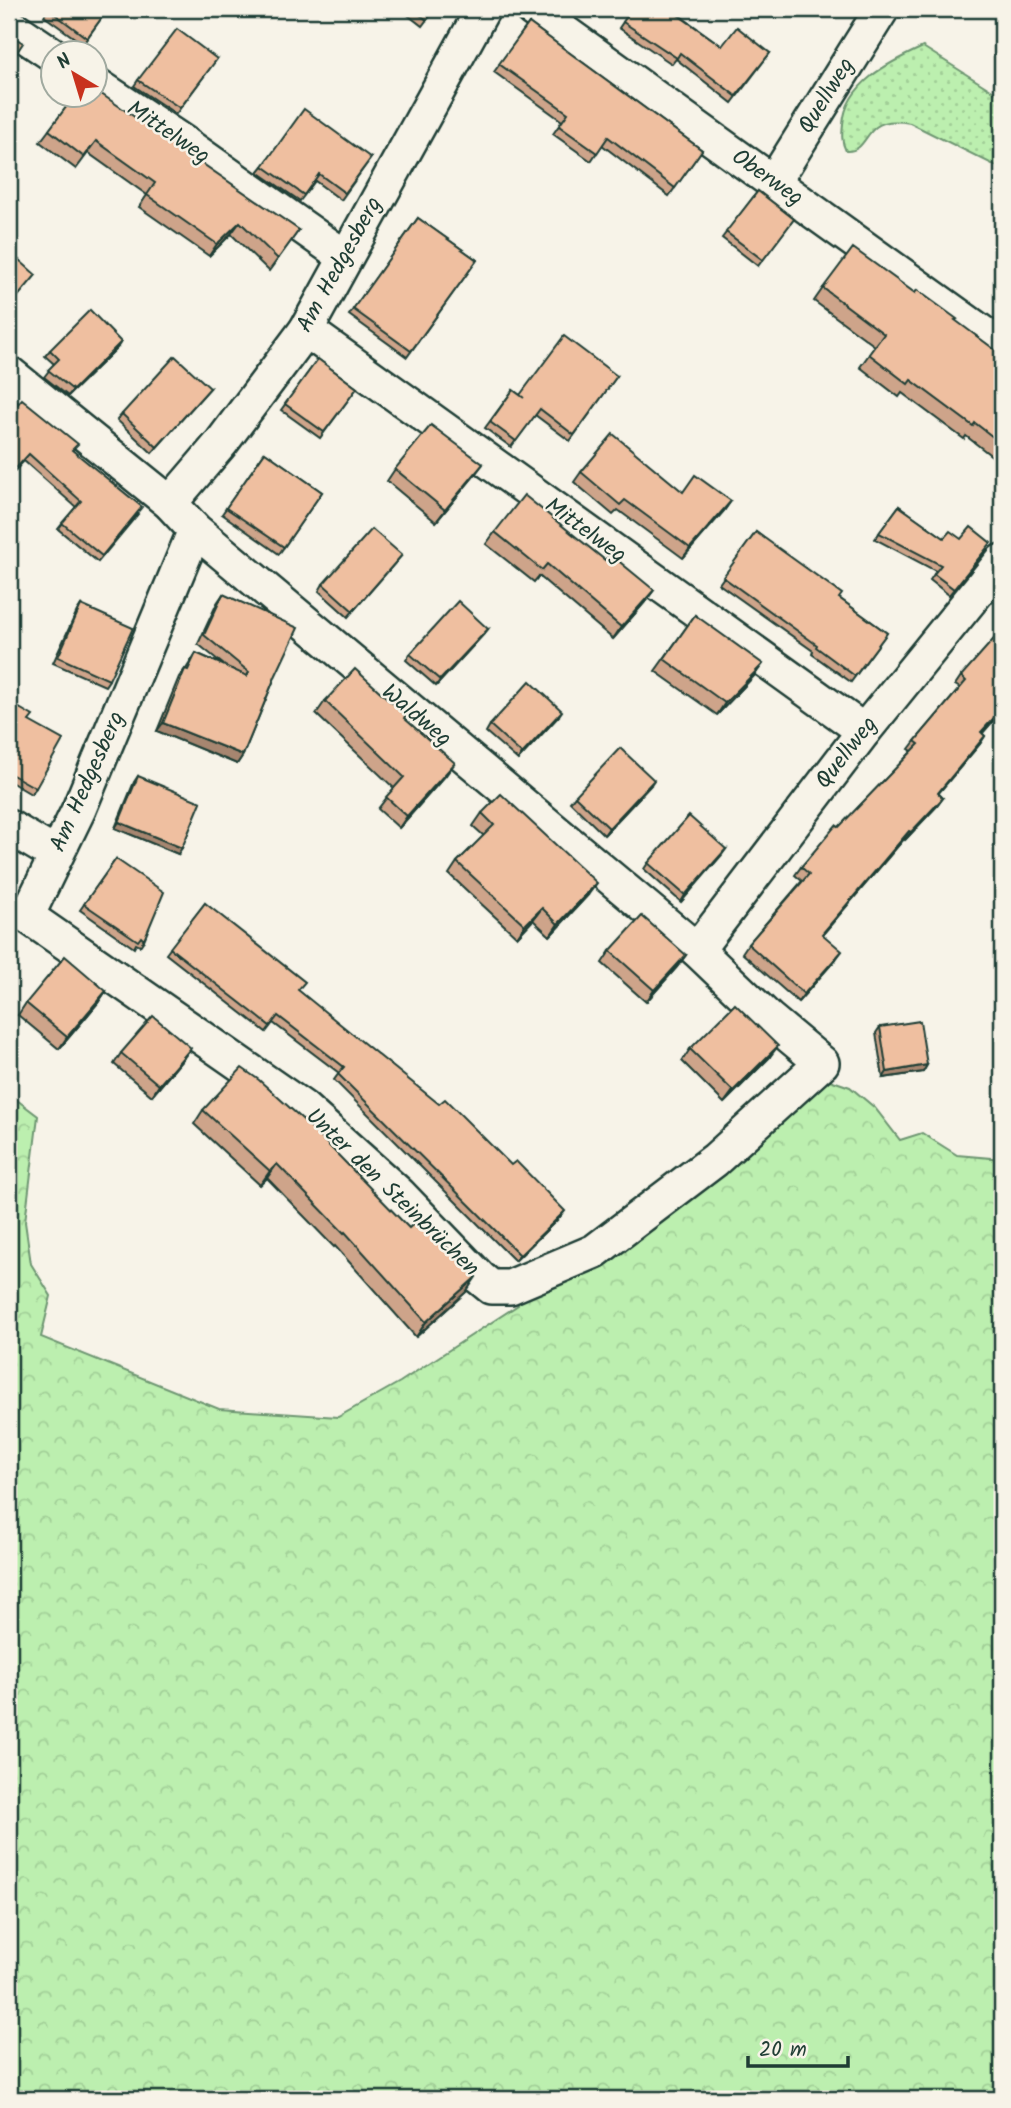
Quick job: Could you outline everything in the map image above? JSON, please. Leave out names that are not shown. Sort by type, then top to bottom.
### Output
[{"type":"street","name":"Am Hedgesberg","points":[[170,503],[222,442],[306,330],[483,9]]},
{"type":"street","name":"Oberweg","points":[[531,9],[1002,347]]},
{"type":"street","name":"Quellweg","points":[[773,183],[882,9]]},
{"type":"street","points":[[9,25],[38,45]]},
{"type":"street","name":"Mittelweg","points":[[108,93],[345,257]]},
{"type":"street","name":"Mittelweg","points":[[306,330],[863,732]]},
{"type":"street","name":"Waldweg","points":[[9,373],[170,503],[195,530],[697,950],[768,1018],[822,1063]]},
{"type":"street","name":"Am Hedgesberg","points":[[27,916],[79,809],[195,530]]},
{"type":"street","name":"Quellweg","points":[[697,950],[863,732],[1002,561]]},
{"type":"street","points":[[9,827],[56,855]]},
{"type":"street","name":"Unter den Steinbrüchen","points":[[27,916],[302,1107],[399,1194],[491,1287],[510,1287],[595,1251],[715,1160],[822,1063]]},
{"type":"green space","points":[[923,47],[1002,97],[1002,169],[910,123],[888,122],[880,125],[860,146],[846,151],[843,124],[852,97],[884,67]]},
{"type":"green space","points":[[827,1079],[850,1087],[875,1108],[900,1140],[922,1133],[957,1155],[1002,1159],[1002,2099],[9,2099],[9,1094],[38,1116],[25,1222],[31,1264],[51,1296],[41,1337],[219,1409],[338,1417],[400,1382],[518,1305],[516,1292]]},
{"type":"building","points":[[48,9],[108,9],[87,38]]},
{"type":"building","points":[[412,9],[435,9],[427,20]]},
{"type":"building","points":[[632,9],[683,9],[678,15],[722,46],[737,27],[770,53],[736,96],[680,53],[677,58],[623,22]]},
{"type":"building","points":[[529,23],[702,150],[675,188],[608,137],[597,153],[559,126],[568,113],[499,64]]},
{"type":"building","points":[[177,29],[217,59],[180,108],[138,80]]},
{"type":"building","points":[[9,34],[23,43],[9,64]]},
{"type":"building","points":[[108,99],[299,230],[278,259],[240,222],[217,244],[147,195],[155,183],[96,141],[84,157],[49,130],[66,108],[108,108]]},
{"type":"building","points":[[304,109],[371,158],[345,193],[319,174],[304,195],[263,166]]},
{"type":"building","points":[[758,191],[794,219],[763,260],[726,232]]},
{"type":"building","points":[[418,218],[477,260],[411,351],[353,309]]},
{"type":"building","points":[[853,248],[915,293],[917,290],[1002,355],[1002,444],[911,380],[908,384],[869,354],[884,334],[823,288]]},
{"type":"building","points":[[9,251],[36,275],[9,307]]},
{"type":"building","points":[[90,310],[121,342],[73,390],[48,370],[59,359],[50,350]]},
{"type":"building","points":[[564,336],[617,376],[574,435],[540,409],[516,441],[490,422],[513,390],[524,398],[520,395]]},
{"type":"building","points":[[175,356],[210,388],[157,447],[122,414]]},
{"type":"building","points":[[318,359],[357,388],[324,432],[285,404]]},
{"type":"building","points":[[22,399],[78,444],[72,450],[142,507],[102,556],[62,523],[81,501],[29,454],[9,476],[9,414]]},
{"type":"building","points":[[431,425],[483,464],[445,510],[395,469]]},
{"type":"building","points":[[613,434],[683,492],[695,475],[731,501],[690,548],[625,500],[620,505],[581,472]]},
{"type":"building","points":[[265,452],[322,492],[284,547],[226,508]]},
{"type":"building","points":[[524,495],[605,560],[610,554],[654,590],[621,627],[547,564],[542,570],[495,532]]},
{"type":"building","points":[[899,506],[944,538],[950,531],[961,539],[971,527],[991,543],[954,589],[934,574],[941,565],[879,533]]},
{"type":"building","points":[[372,529],[402,555],[353,611],[323,584]]},
{"type":"building","points":[[756,532],[842,594],[839,598],[887,633],[855,676],[723,577]]},
{"type":"building","points":[[223,594],[298,628],[243,755],[163,723],[185,669],[188,670],[196,653],[247,676],[249,672],[204,635]]},
{"type":"building","points":[[458,601],[488,629],[440,680],[410,654]]},
{"type":"building","points":[[81,605],[133,628],[109,680],[58,657]]},
{"type":"building","points":[[695,615],[763,664],[725,703],[664,659]]},
{"type":"building","points":[[1000,632],[1002,709],[981,732],[985,736],[938,793],[943,798],[911,832],[909,831],[822,934],[842,951],[804,994],[748,944],[809,874],[801,867],[836,825],[839,827],[919,744],[915,741],[966,681],[961,676]]},
{"type":"building","points":[[355,669],[406,715],[404,718],[455,763],[407,816],[386,797],[404,777],[325,701]]},
{"type":"building","points":[[530,681],[562,711],[522,754],[490,725]]},
{"type":"building","points":[[9,702],[33,716],[29,721],[63,740],[36,788],[9,773]]},
{"type":"building","points":[[620,748],[654,780],[609,828],[575,796]]},
{"type":"building","points":[[138,776],[201,802],[182,848],[119,822]]},
{"type":"building","points":[[501,794],[597,883],[558,924],[542,908],[525,925],[457,862],[494,825],[482,813]]},
{"type":"building","points":[[689,816],[726,849],[685,895],[648,863]]},
{"type":"building","points":[[116,859],[164,892],[144,940],[141,937],[138,941],[84,904]]},
{"type":"building","points":[[205,903],[305,982],[298,990],[439,1104],[445,1099],[511,1165],[516,1161],[565,1211],[520,1255],[338,1074],[344,1067],[278,1016],[270,1026],[170,948]]},
{"type":"building","points":[[642,916],[686,955],[654,990],[610,951]]},
{"type":"building","points":[[65,956],[106,991],[67,1037],[26,1003]]},
{"type":"building","points":[[735,1004],[778,1046],[733,1091],[690,1049]]},
{"type":"building","points":[[153,1016],[191,1048],[159,1085],[121,1053]]},
{"type":"building","points":[[920,1021],[927,1065],[887,1072],[880,1027]]},
{"type":"building","points":[[242,1068],[310,1126],[409,1228],[419,1219],[476,1277],[426,1322],[345,1232],[277,1164],[270,1171],[203,1110]]}]
